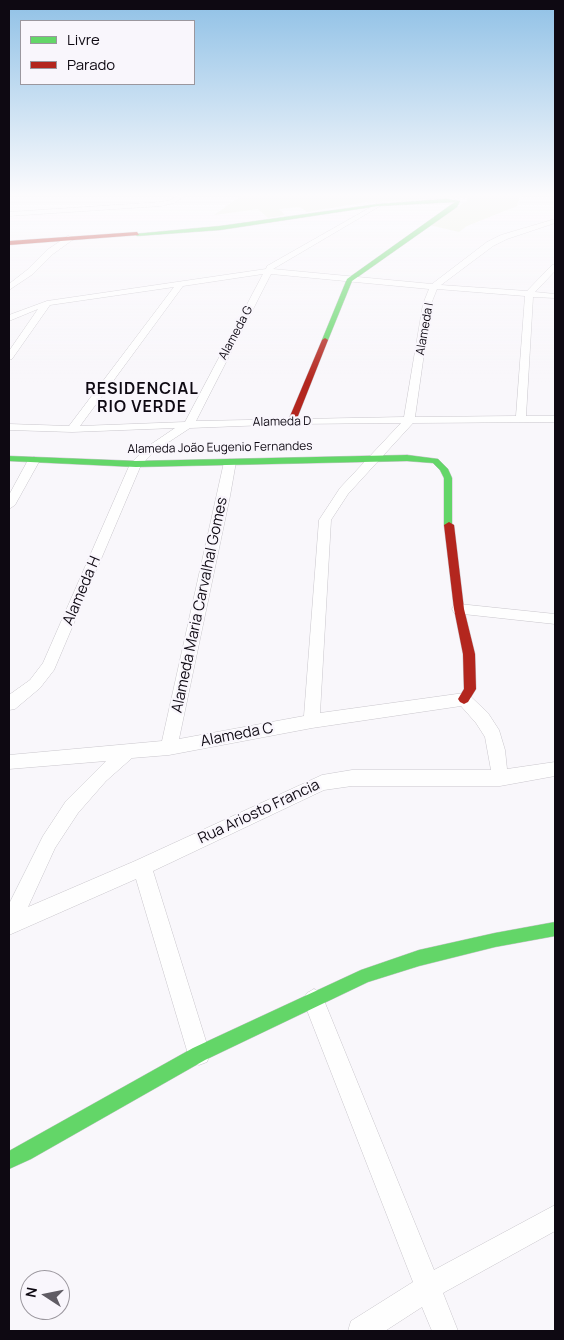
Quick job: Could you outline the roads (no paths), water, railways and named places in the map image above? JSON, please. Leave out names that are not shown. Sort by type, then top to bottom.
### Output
[{"type":"street","points":[[9,288],[30,272],[45,257]]},
{"type":"street","name":"Alameda G","points":[[136,464],[151,449],[188,424],[269,271],[274,264],[287,257]]},
{"type":"street","points":[[292,421],[348,280],[381,257]]},
{"type":"street","name":"Alameda I","points":[[409,421],[427,304],[434,286],[473,257]]},
{"type":"street","points":[[521,418],[528,294],[555,267]]},
{"type":"street","points":[[9,318],[47,303],[181,282],[269,271],[348,280],[555,296]]},
{"type":"street","points":[[72,428],[181,282]]},
{"type":"street","points":[[9,357],[47,303]]},
{"type":"street","name":"Alameda D","points":[[9,427],[72,428],[292,421],[555,419]]},
{"type":"street","points":[[312,721],[325,520],[344,491],[409,421]]},
{"type":"street","name":"Alameda João Eugenio Fernandes","points":[[9,459],[136,464],[407,458],[435,462],[442,467],[446,474],[449,527],[459,609],[469,654],[470,689],[464,699]]},
{"type":"street","points":[[9,506],[34,460]]},
{"type":"street","name":"Alameda Maria Carvalhal Gomes","points":[[170,748],[230,462]]},
{"type":"street","name":"Alameda H","points":[[9,704],[35,684],[49,666],[136,464]]},
{"type":"street","points":[[459,609],[555,619]]},
{"type":"street","points":[[464,699],[482,718],[493,735],[497,750],[500,778]]},
{"type":"street","name":"Alameda C","points":[[9,762],[170,748],[312,721],[464,699]]},
{"type":"street","points":[[9,925],[49,842],[72,807],[100,776],[128,752]]},
{"type":"street","name":"Rua Ariosto Francia","points":[[9,925],[142,867],[322,783],[334,780],[366,778],[500,778],[555,769]]},
{"type":"street","points":[[142,867],[199,1054]]},
{"type":"street","points":[[9,1160],[25,1153],[199,1054],[366,975],[418,958],[495,940],[555,929]]},
{"type":"street","points":[[314,1000],[445,1331]]},
{"type":"street","points":[[361,1331],[427,1288],[555,1217]]},
{"type":"district","name":"RESIDENCIAL RIO VERDE","points":[[142,399]]}]
